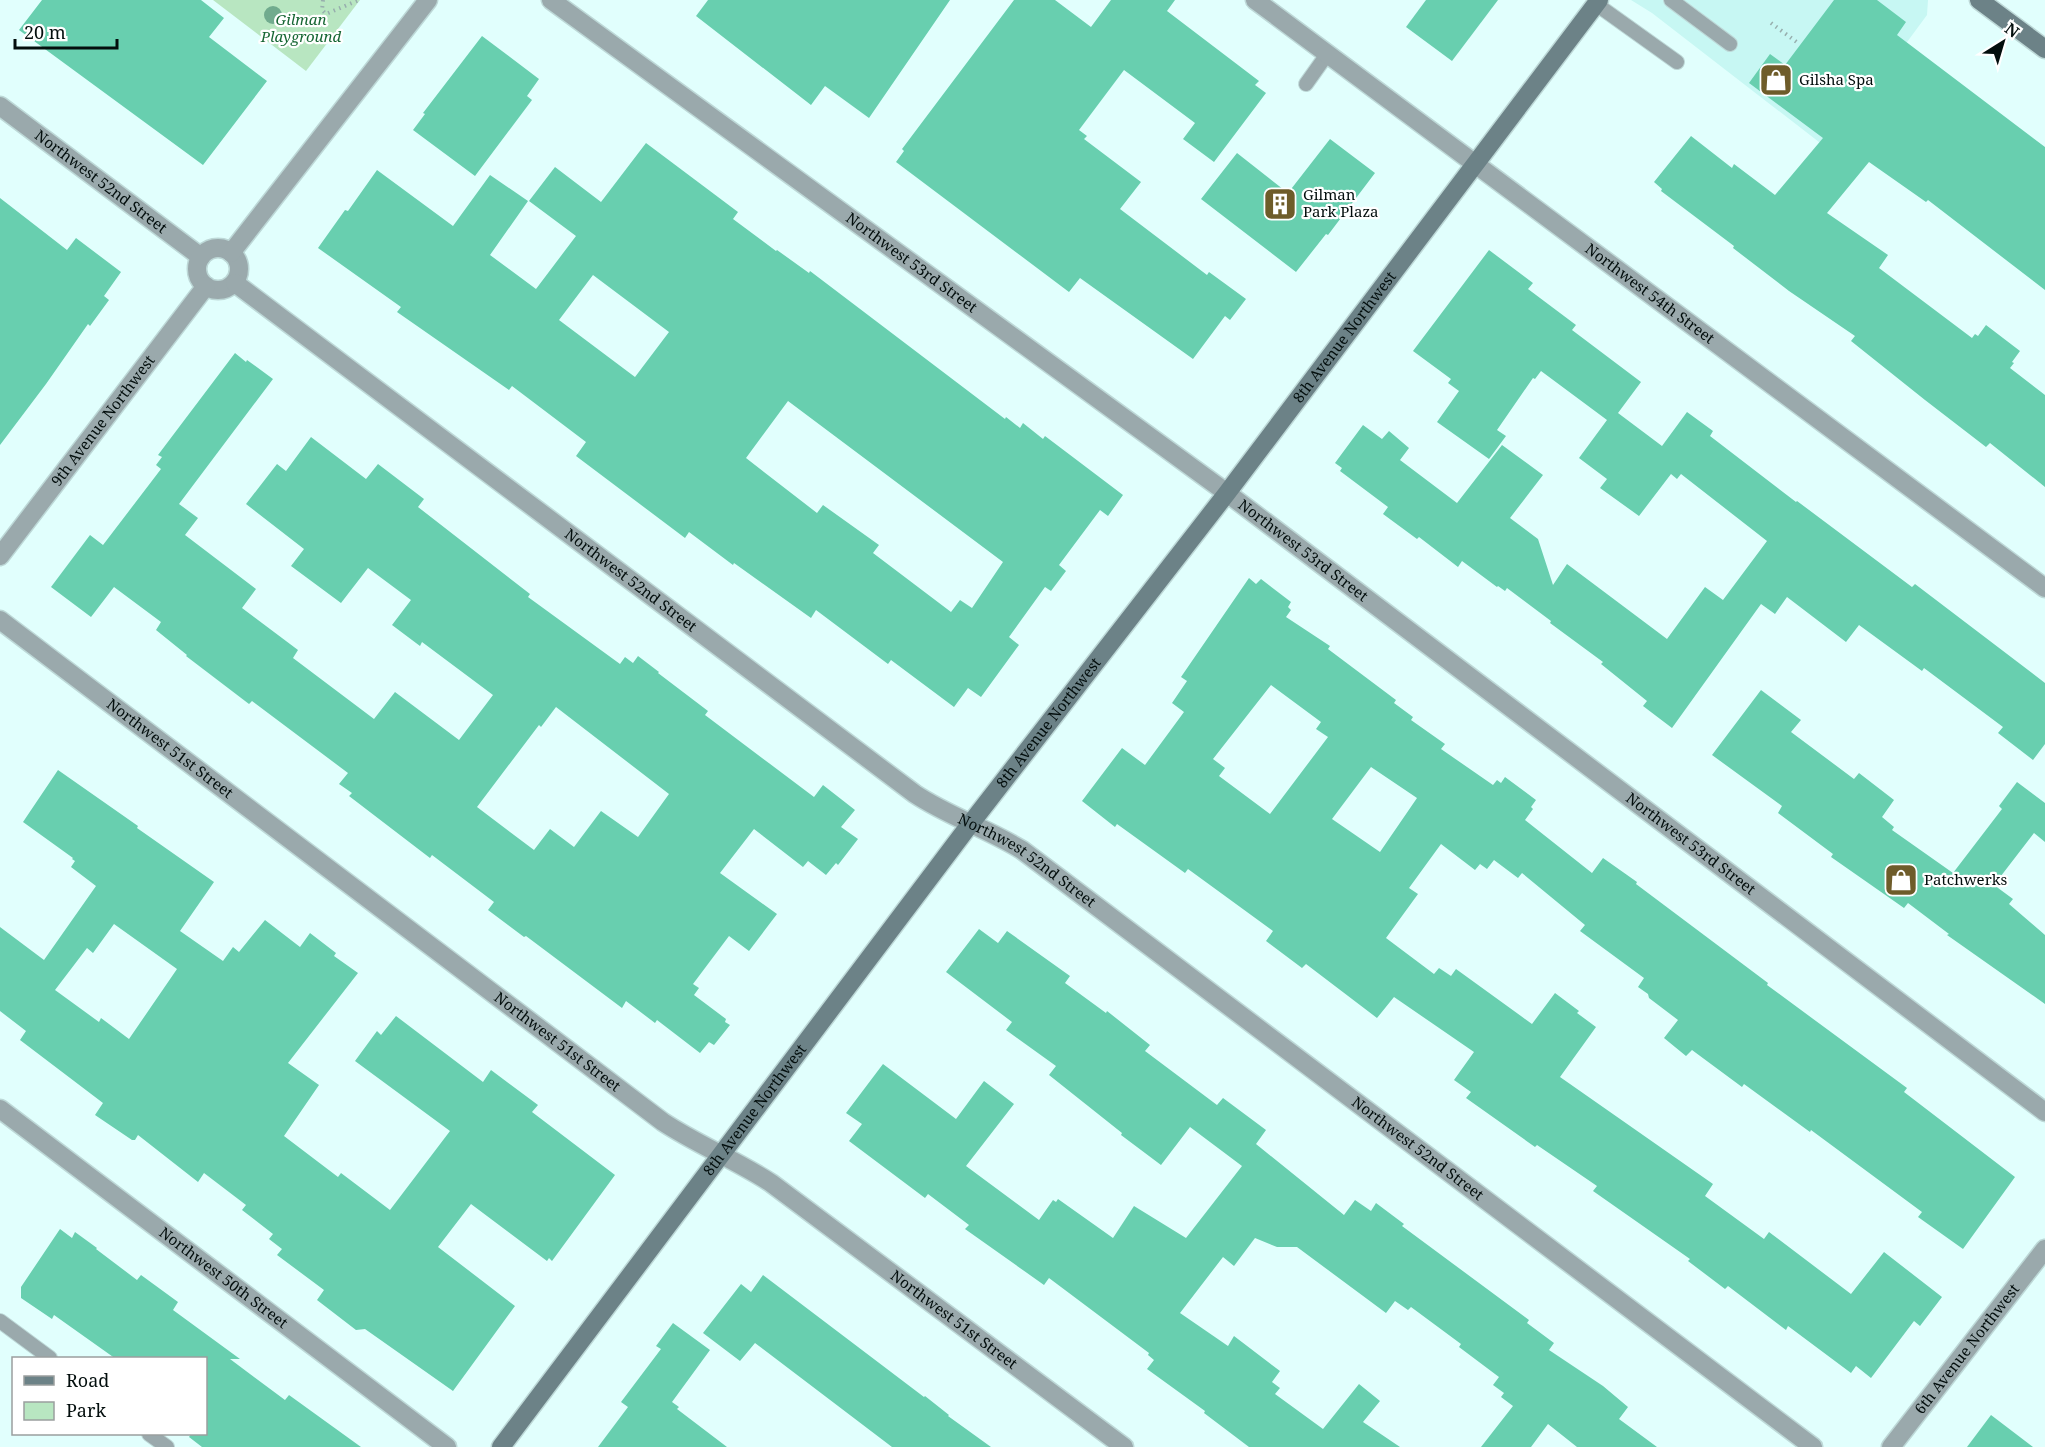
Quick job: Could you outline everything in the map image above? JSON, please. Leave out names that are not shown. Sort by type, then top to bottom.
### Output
[{"type":"main road","points":[[1979,0],[2045,49]]},
{"type":"main road","name":"8th Avenue Northwest","points":[[501,1447],[971,823],[1227,493],[1597,2]]},
{"type":"street","points":[[231,253],[428,0]]},
{"type":"street","name":"Northwest 53rd Street","points":[[550,0],[1227,493],[2045,1112]]},
{"type":"street","name":"Northwest 54th Street","points":[[1255,0],[2045,588]]},
{"type":"street","name":"Northwest 52nd Street","points":[[0,106],[201,257]]},
{"type":"street","points":[[217,248],[231,253],[238,263],[239,270],[235,283],[222,290],[206,286],[199,279],[197,272],[197,265],[201,257],[217,248]]},
{"type":"street","name":"Northwest 52nd Street","points":[[235,283],[915,794],[933,806],[1022,850],[1813,1447]]},
{"type":"street","name":"9th Avenue Northwest","points":[[0,556],[206,286]]},
{"type":"street","name":"Northwest 51st Street","points":[[0,620],[663,1122],[689,1139],[722,1154],[771,1183],[1124,1447]]},
{"type":"street","name":"Northwest 50th Street","points":[[0,1109],[447,1447]]},
{"type":"street","name":"6th Avenue Northwest","points":[[1891,1447],[2045,1249]]},
{"type":"lane","points":[[1671,0],[1730,44]]},
{"type":"lane","points":[[1597,2],[1677,62]]},
{"type":"lane","points":[[1306,84],[1328,54]]},
{"type":"lane","points":[[0,1321],[47,1357]]},
{"type":"lane","points":[[150,1435],[167,1447]]},
{"type":"path","points":[[323,0],[322,10],[326,14],[359,0]]},
{"type":"path","points":[[1771,22],[1798,43]]},
{"type":"shaded area","points":[[1631,0],[1928,0],[1927,15],[1828,149],[1652,13]]},
{"type":"green space","name":"Gilman Playground","points":[[213,0],[360,0],[306,71]]},
{"type":"building","points":[[42,0],[201,0],[224,18],[209,37],[267,81],[203,165],[19,30]]},
{"type":"building","points":[[708,0],[950,0],[869,118],[825,86],[811,105],[696,16]]},
{"type":"building","points":[[1014,0],[1055,0],[1091,27],[1111,0],[1175,0],[1167,11],[1259,81],[1255,85],[1266,93],[1214,162],[1183,139],[1195,123],[1124,70],[1079,130],[1087,136],[1084,139],[1141,182],[1120,209],[1207,275],[1209,272],[1246,299],[1230,320],[1225,316],[1193,359],[1080,278],[1069,292],[896,162],[904,151],[902,149]]},
{"type":"building","points":[[1426,0],[1498,0],[1452,61],[1406,27]]},
{"type":"building","points":[[1834,0],[1877,0],[1906,22],[1897,35],[2045,147],[2045,290],[1928,200],[1926,202],[1869,162],[1827,213],[1888,255],[1879,268],[1972,338],[1975,334],[1978,336],[1986,325],[2020,351],[2010,368],[2045,395],[2045,487],[1990,443],[1986,447],[1925,400],[1851,341],[1855,336],[1789,291],[1661,191],[1662,189],[1654,182],[1691,136],[1732,168],[1734,164],[1775,195],[1823,138],[1749,83],[1770,54],[1785,65]]},
{"type":"building","points":[[482,36],[539,79],[527,96],[532,100],[475,176],[413,130],[425,114],[423,113]]},
{"type":"building","name":"Gilman Park Plaza","points":[[1330,139],[1375,173],[1328,235],[1326,234],[1296,272],[1201,199],[1237,153],[1288,193]]},
{"type":"building","points":[[646,143],[738,212],[733,219],[776,251],[809,273],[810,271],[1005,419],[1006,417],[1020,428],[1023,423],[1043,439],[1045,436],[1123,495],[1108,516],[1100,510],[1059,565],[1066,571],[1051,591],[1045,587],[1009,637],[1019,645],[981,697],[968,688],[954,707],[891,660],[888,664],[816,610],[811,618],[689,532],[685,538],[576,456],[586,442],[512,386],[509,390],[397,312],[401,307],[318,248],[377,170],[453,226],[490,175],[528,201],[490,255],[536,289],[576,236],[529,201],[555,167],[601,202]],"holes":[[[593,275],[669,332],[635,377],[559,320]],[[788,401],[1003,562],[972,608],[960,600],[951,612],[873,553],[879,545],[823,505],[817,513],[746,458]]]},
{"type":"building","points":[[0,198],[67,250],[76,238],[121,272],[104,296],[109,300],[90,326],[88,324],[0,445]]},
{"type":"building","points":[[1489,250],[1533,283],[1528,289],[1576,325],[1572,330],[1641,382],[1618,413],[1662,446],[1687,412],[1713,431],[1710,436],[1796,502],[1912,587],[1915,584],[2045,683],[2045,744],[2033,760],[1998,733],[2003,727],[1924,668],[1922,671],[1859,625],[1846,642],[1787,597],[1775,614],[1761,604],[1672,728],[1643,706],[1647,701],[1601,664],[1603,662],[1507,588],[1505,591],[1497,587],[1462,561],[1458,567],[1419,537],[1417,539],[1383,514],[1388,507],[1340,471],[1342,468],[1335,463],[1363,425],[1382,439],[1389,431],[1409,448],[1400,460],[1457,503],[1502,445],[1543,475],[1510,518],[1538,539],[1553,585],[1567,564],[1667,639],[1705,587],[1723,600],[1767,541],[1681,474],[1677,479],[1671,474],[1639,516],[1600,488],[1607,479],[1579,458],[1607,420],[1541,371],[1535,379],[1533,378],[1497,430],[1506,436],[1489,459],[1437,422],[1459,391],[1448,383],[1451,379],[1413,351]]},
{"type":"building","points":[[235,353],[273,379],[179,504],[198,518],[185,535],[256,589],[242,608],[298,650],[293,658],[374,719],[395,692],[459,740],[493,695],[422,642],[420,646],[392,625],[411,600],[368,568],[341,603],[291,566],[304,549],[246,504],[277,464],[286,471],[311,437],[366,479],[378,464],[424,499],[418,507],[530,594],[528,597],[620,664],[625,657],[633,663],[638,656],[708,711],[705,715],[814,797],[823,785],[855,810],[841,827],[858,839],[838,865],[836,863],[826,875],[808,861],[803,867],[754,829],[720,873],[777,914],[749,951],[729,936],[693,984],[699,988],[694,995],[726,1019],[725,1022],[730,1025],[714,1045],[709,1042],[700,1053],[657,1020],[655,1023],[626,1001],[622,1008],[488,910],[494,902],[432,855],[430,858],[349,796],[352,793],[339,784],[348,773],[252,701],[249,704],[186,656],[156,630],[161,622],[114,587],[91,617],[51,587],[90,535],[103,545],[161,469],[156,465],[162,457],[158,455]],"holes":[[[556,707],[669,794],[638,837],[601,811],[574,847],[550,829],[534,850],[477,807],[539,725],[541,727]]]},
{"type":"building","points":[[1249,578],[1256,584],[1261,579],[1291,602],[1288,607],[1291,610],[1286,617],[1330,646],[1328,649],[1396,700],[1394,703],[1413,717],[1411,720],[1445,744],[1441,749],[1493,785],[1497,780],[1501,783],[1505,777],[1536,800],[1525,820],[1592,873],[1603,858],[1637,882],[1636,884],[1768,983],[1767,985],[1907,1088],[1904,1092],[2015,1177],[1963,1249],[1918,1217],[1922,1212],[1811,1130],[1810,1132],[1744,1084],[1742,1087],[1692,1050],[1686,1056],[1664,1038],[1678,1020],[1638,987],[1644,978],[1580,931],[1585,925],[1522,873],[1518,878],[1494,860],[1487,869],[1480,864],[1475,870],[1441,844],[1409,888],[1418,894],[1386,938],[1434,974],[1439,968],[1451,976],[1456,969],[1532,1024],[1555,993],[1579,1011],[1577,1013],[1596,1027],[1560,1077],[1713,1184],[1705,1196],[1764,1239],[1769,1232],[1851,1294],[1884,1252],[1942,1297],[1920,1326],[1914,1321],[1871,1378],[1856,1366],[1851,1373],[1788,1326],[1786,1330],[1728,1286],[1725,1289],[1688,1261],[1690,1259],[1593,1191],[1597,1186],[1537,1145],[1535,1147],[1466,1098],[1471,1092],[1454,1080],[1474,1052],[1394,997],[1377,1018],[1306,964],[1302,968],[1266,941],[1273,931],[1188,869],[1185,873],[1117,824],[1115,827],[1082,801],[1122,748],[1145,765],[1184,712],[1172,703],[1187,681],[1181,677]],"holes":[[[1271,685],[1321,722],[1316,729],[1328,737],[1270,814],[1219,776],[1225,768],[1213,759]],[[1371,767],[1417,798],[1380,852],[1332,819]]]},
{"type":"building","points":[[1761,690],[1801,720],[1791,732],[1854,779],[1859,773],[1894,800],[1882,817],[1894,827],[1892,830],[1953,873],[2002,809],[1999,806],[2017,782],[2045,803],[2045,842],[2034,833],[1994,885],[2013,899],[2009,904],[2045,935],[2045,1004],[1947,935],[1949,934],[1908,903],[1904,908],[1831,857],[1833,854],[1778,813],[1782,806],[1712,755]]},
{"type":"building","points":[[58,770],[214,882],[180,931],[223,961],[233,947],[239,952],[265,920],[300,947],[310,933],[336,953],[334,956],[358,973],[288,1063],[319,1085],[284,1136],[338,1177],[341,1173],[390,1210],[450,1131],[355,1061],[377,1031],[381,1035],[396,1016],[483,1082],[491,1070],[538,1105],[532,1112],[615,1175],[552,1261],[549,1258],[547,1261],[471,1204],[438,1247],[515,1306],[453,1391],[365,1329],[356,1330],[317,1300],[324,1290],[277,1255],[282,1249],[269,1239],[273,1234],[242,1210],[246,1205],[204,1173],[198,1182],[138,1135],[135,1140],[132,1140],[95,1115],[103,1103],[20,1040],[26,1031],[0,1011],[0,927],[44,960],[96,886],[71,867],[75,861],[73,858],[23,822]],"holes":[[[114,924],[177,969],[129,1039],[101,1018],[99,1022],[55,990],[87,948],[93,953]]]},
{"type":"building","points":[[979,929],[998,943],[1007,931],[1070,976],[1065,983],[1106,1013],[1107,1011],[1150,1045],[1145,1051],[1217,1105],[1223,1098],[1266,1130],[1256,1144],[1344,1215],[1355,1200],[1371,1211],[1376,1203],[1404,1224],[1402,1226],[1529,1320],[1527,1323],[1554,1343],[1549,1350],[1603,1386],[1628,1407],[1619,1419],[1657,1447],[1577,1447],[1548,1424],[1531,1447],[1481,1447],[1513,1406],[1501,1397],[1504,1393],[1493,1385],[1499,1377],[1459,1347],[1461,1344],[1411,1307],[1408,1310],[1395,1301],[1386,1313],[1297,1247],[1277,1247],[1255,1238],[1234,1266],[1223,1257],[1180,1313],[1228,1346],[1234,1336],[1280,1371],[1272,1382],[1280,1388],[1275,1394],[1323,1429],[1359,1384],[1380,1401],[1363,1422],[1400,1447],[1249,1447],[1204,1413],[1205,1411],[1147,1369],[1154,1360],[1148,1355],[1149,1353],[1049,1278],[1044,1285],[965,1229],[969,1225],[928,1194],[925,1198],[849,1141],[862,1124],[846,1113],[883,1064],[956,1119],[984,1081],[1014,1104],[966,1166],[1039,1220],[1053,1200],[1056,1202],[1058,1199],[1113,1238],[1134,1206],[1186,1238],[1242,1166],[1190,1127],[1161,1165],[1049,1075],[1056,1066],[1006,1030],[1012,1022],[946,972]]},
{"type":"building","points":[[60,1229],[72,1238],[75,1232],[137,1280],[141,1275],[178,1302],[173,1310],[240,1359],[230,1359],[285,1400],[289,1395],[361,1447],[202,1447],[189,1437],[190,1435],[207,1435],[207,1357],[113,1357],[54,1315],[52,1319],[21,1298],[21,1287]]},
{"type":"building","points":[[763,1275],[991,1447],[892,1447],[755,1343],[740,1361],[703,1333],[741,1284],[751,1292]]},
{"type":"building","points":[[673,1323],[710,1350],[672,1402],[679,1407],[677,1409],[727,1447],[598,1447],[628,1407],[621,1402],[661,1349],[656,1346]]},
{"type":"building","points":[[1991,1415],[2033,1447],[1967,1447]]},
{"type":"place","name":"Gilsha Spa","points":[[1776,80]]},
{"type":"place","name":"Gilman Park Plaza","points":[[1280,204]]},
{"type":"place","name":"Patchwerks","points":[[1901,880]]}]
